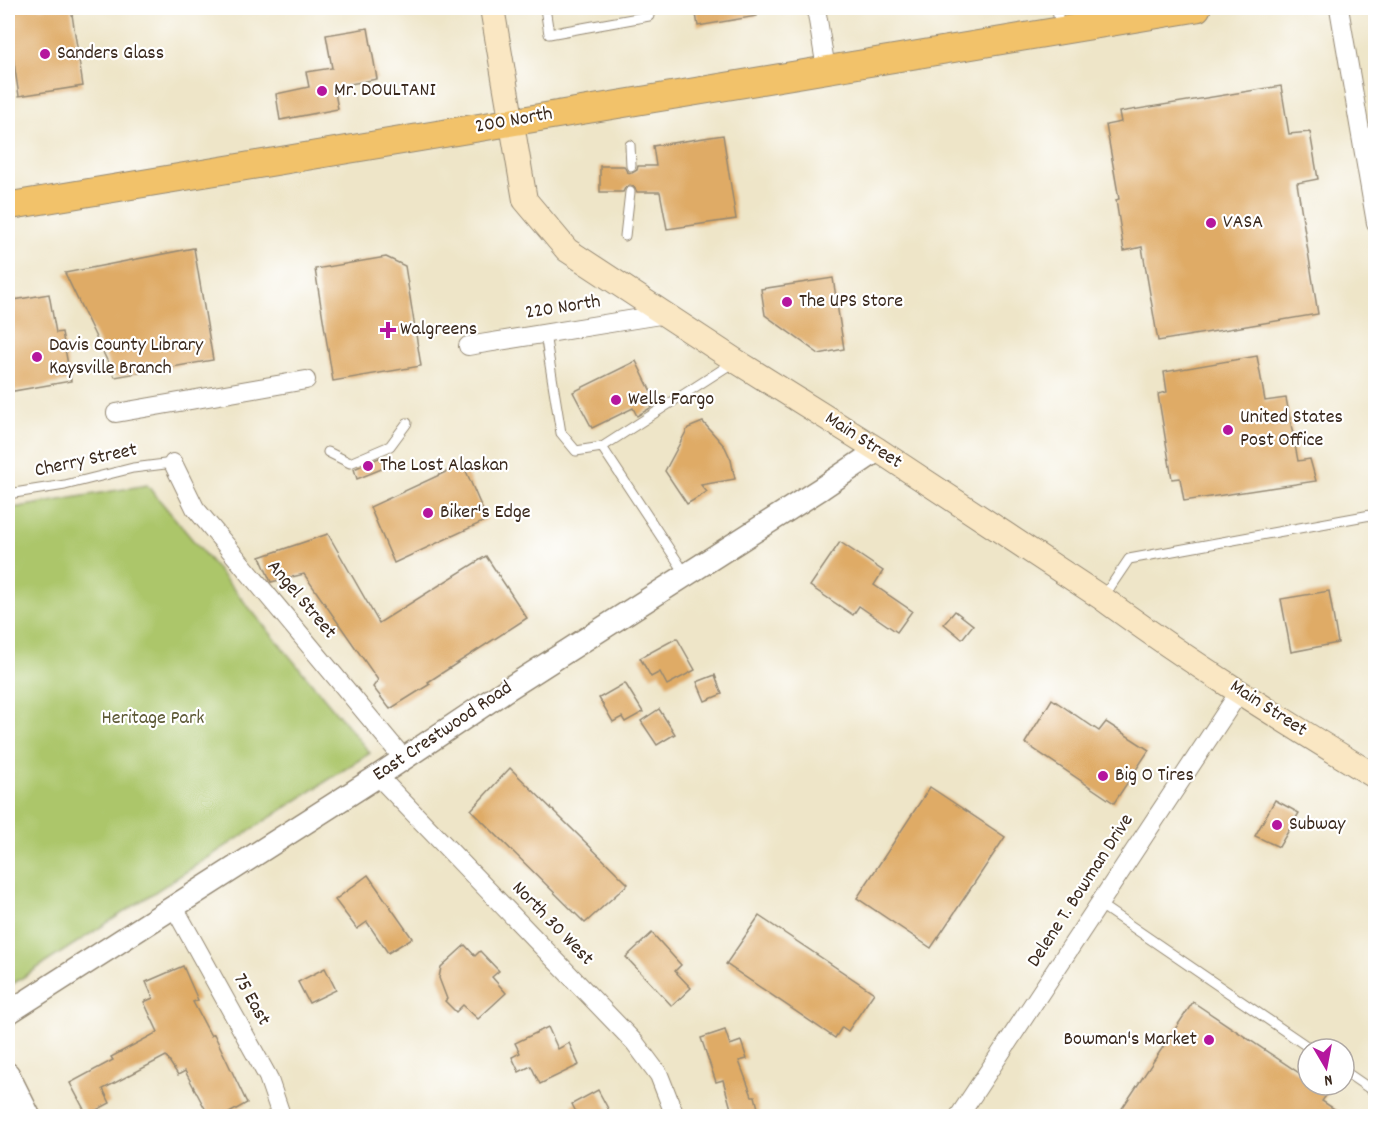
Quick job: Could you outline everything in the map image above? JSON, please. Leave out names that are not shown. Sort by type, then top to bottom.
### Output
[{"type":"main road","name":"Main Street","points":[[492,8],[525,200],[567,250],[736,361],[878,450],[1240,691],[1376,777]]},
{"type":"main road","name":"200 North","points":[[8,206],[1020,37],[1059,19],[1197,8]]},
{"type":"street","points":[[816,8],[826,69]]},
{"type":"street","points":[[1339,8],[1376,223]]},
{"type":"street","name":"220 North","points":[[468,346],[666,314]]},
{"type":"street","points":[[116,413],[306,380]]},
{"type":"street","name":"East Crestwood Road","points":[[8,1013],[378,776],[503,692],[878,450]]},
{"type":"street","name":"Angel Street","points":[[173,464],[195,508],[404,759]]},
{"type":"street","name":"Delene T. Bowman Drive","points":[[958,1116],[1240,691]]},
{"type":"street","name":"North 30 West","points":[[378,776],[635,1043],[660,1075],[675,1116]]},
{"type":"street","name":"75 East","points":[[174,907],[268,1077],[280,1112],[276,1116]]},
{"type":"street","points":[[8,1074],[29,1116]]},
{"type":"lane","points":[[545,8],[549,34],[649,16]]},
{"type":"lane","points":[[630,145],[631,166]]},
{"type":"lane","points":[[625,236],[630,192]]},
{"type":"lane","points":[[544,334],[561,433],[576,451],[602,447],[736,361]]},
{"type":"lane","points":[[328,452],[350,463],[390,446],[407,423]]},
{"type":"lane","points":[[602,447],[687,575]]},
{"type":"lane","name":"Cherry Street","points":[[8,494],[65,485],[133,468],[173,464]]},
{"type":"lane","points":[[1102,598],[1129,559],[1376,514]]},
{"type":"lane","points":[[1099,904],[1296,1039]]},
{"type":"lane","points":[[1356,1079],[1376,1093]]},
{"type":"green space","name":"Heritage Park","points":[[147,485],[370,753],[8,987],[8,509]]},
{"type":"building","name":"Sanders Glass","points":[[8,8],[71,8],[83,86],[19,96],[8,23]]},
{"type":"building","points":[[695,8],[756,8],[757,16],[698,26]]},
{"type":"building","points":[[368,28],[377,79],[334,87],[338,109],[280,120],[276,94],[309,87],[306,72],[332,68],[326,35]]},
{"type":"building","name":"VASA","points":[[1281,86],[1289,134],[1310,132],[1318,179],[1297,183],[1318,314],[1158,341],[1142,247],[1124,251],[1116,200],[1119,199],[1106,125],[1121,122],[1119,112]]},
{"type":"building","points":[[723,135],[736,219],[667,229],[660,192],[637,192],[630,185],[623,192],[600,192],[600,166],[624,166],[627,172],[632,173],[637,170],[638,166],[656,166],[653,146]]},
{"type":"building","points":[[194,248],[213,360],[115,377],[65,273]]},
{"type":"building","name":"Walgreens","points":[[386,257],[405,266],[421,366],[333,381],[315,269]]},
{"type":"building","points":[[833,278],[844,349],[819,354],[765,315],[761,289]]},
{"type":"building","name":"Davis County Library Kaysville Branch","points":[[49,294],[56,333],[62,332],[71,381],[8,392],[8,301]]},
{"type":"building","name":"United States Post Office","points":[[1257,356],[1265,401],[1286,398],[1298,461],[1310,459],[1316,481],[1184,501],[1180,478],[1172,479],[1158,394],[1167,392],[1164,372]]},
{"type":"building","name":"Wells Fargo","points":[[636,361],[657,404],[637,416],[633,408],[592,428],[573,392]]},
{"type":"building","points":[[703,422],[725,447],[731,460],[735,479],[701,485],[707,492],[687,504],[665,471],[688,428]]},
{"type":"building","name":"The Lost Alaskan","points":[[381,457],[384,468],[357,479],[354,469]]},
{"type":"building","name":"Biker's Edge","points":[[463,464],[487,520],[394,563],[370,507]]},
{"type":"building","points":[[328,534],[379,623],[486,556],[527,618],[390,709],[373,687],[378,680],[304,574],[271,582],[260,557]]},
{"type":"building","points":[[840,542],[883,571],[874,585],[912,611],[897,632],[859,606],[853,615],[810,586]]},
{"type":"building","points":[[1329,591],[1338,643],[1291,652],[1281,599]]},
{"type":"building","points":[[955,611],[973,625],[962,639],[944,624]]},
{"type":"building","points":[[677,638],[695,670],[667,685],[660,672],[651,677],[640,658]]},
{"type":"building","points":[[715,675],[722,694],[705,701],[697,682]]},
{"type":"building","points":[[625,683],[643,712],[625,722],[622,717],[613,722],[599,698]]},
{"type":"building","name":"Big O Tires","points":[[1052,699],[1099,731],[1106,722],[1149,750],[1114,803],[1025,743]]},
{"type":"building","points":[[659,709],[675,734],[657,745],[641,721]]},
{"type":"building","points":[[510,768],[628,884],[585,923],[471,810]]},
{"type":"building","points":[[930,787],[1005,837],[931,948],[857,898]]},
{"type":"building","name":"Subway","points":[[1275,800],[1299,813],[1279,847],[1255,836]]},
{"type":"building","points":[[368,875],[412,938],[388,953],[367,922],[357,929],[335,900]]},
{"type":"building","points":[[759,916],[874,993],[848,1031],[842,1027],[835,1038],[726,964]]},
{"type":"building","points":[[652,933],[681,965],[675,971],[691,988],[672,1006],[626,957]]},
{"type":"building","points":[[465,945],[475,956],[480,951],[499,971],[492,977],[506,993],[478,1019],[463,1005],[456,1012],[445,1001],[447,999],[439,978],[441,967]]},
{"type":"building","points":[[183,966],[198,1000],[193,1002],[211,1036],[214,1034],[247,1103],[224,1116],[209,1116],[185,1071],[178,1075],[166,1056],[103,1089],[110,1103],[87,1115],[70,1083],[113,1060],[111,1057],[158,1032],[144,1002],[153,998],[146,982]]},
{"type":"building","points":[[325,968],[336,990],[309,1003],[298,982]]},
{"type":"building","name":"Bowman's Market","points":[[1193,1002],[1296,1071],[1296,1097],[1325,1097],[1322,1101],[1345,1116],[1117,1116]]},
{"type":"building","points":[[548,1027],[558,1049],[569,1043],[579,1065],[540,1084],[531,1066],[519,1072],[512,1057],[520,1053],[515,1043]]},
{"type":"building","points":[[725,1030],[730,1045],[741,1041],[747,1059],[739,1061],[752,1096],[755,1096],[760,1116],[733,1116],[723,1080],[716,1082],[701,1038]]},
{"type":"building","points":[[598,1090],[612,1116],[578,1116],[572,1104]]},
{"type":"place","name":"Sanders Glass","points":[[45,54]]},
{"type":"place","name":"Mr. DOULTANI","points":[[322,91]]},
{"type":"place","name":"VASA","points":[[1211,223]]},
{"type":"place","name":"The UPS Store","points":[[787,302]]},
{"type":"place","name":"Walgreens","points":[[388,330]]},
{"type":"place","name":"Davis County Library Kaysville Branch","points":[[37,357]]},
{"type":"place","name":"Wells Fargo","points":[[616,400]]},
{"type":"place","name":"United States Post Office","points":[[1228,430]]},
{"type":"place","name":"The Lost Alaskan","points":[[368,466]]},
{"type":"place","name":"Biker's Edge","points":[[428,513]]},
{"type":"place","name":"Big O Tires","points":[[1103,776]]},
{"type":"place","name":"Subway","points":[[1277,825]]},
{"type":"place","name":"Bowman's Market","points":[[1209,1040]]}]
